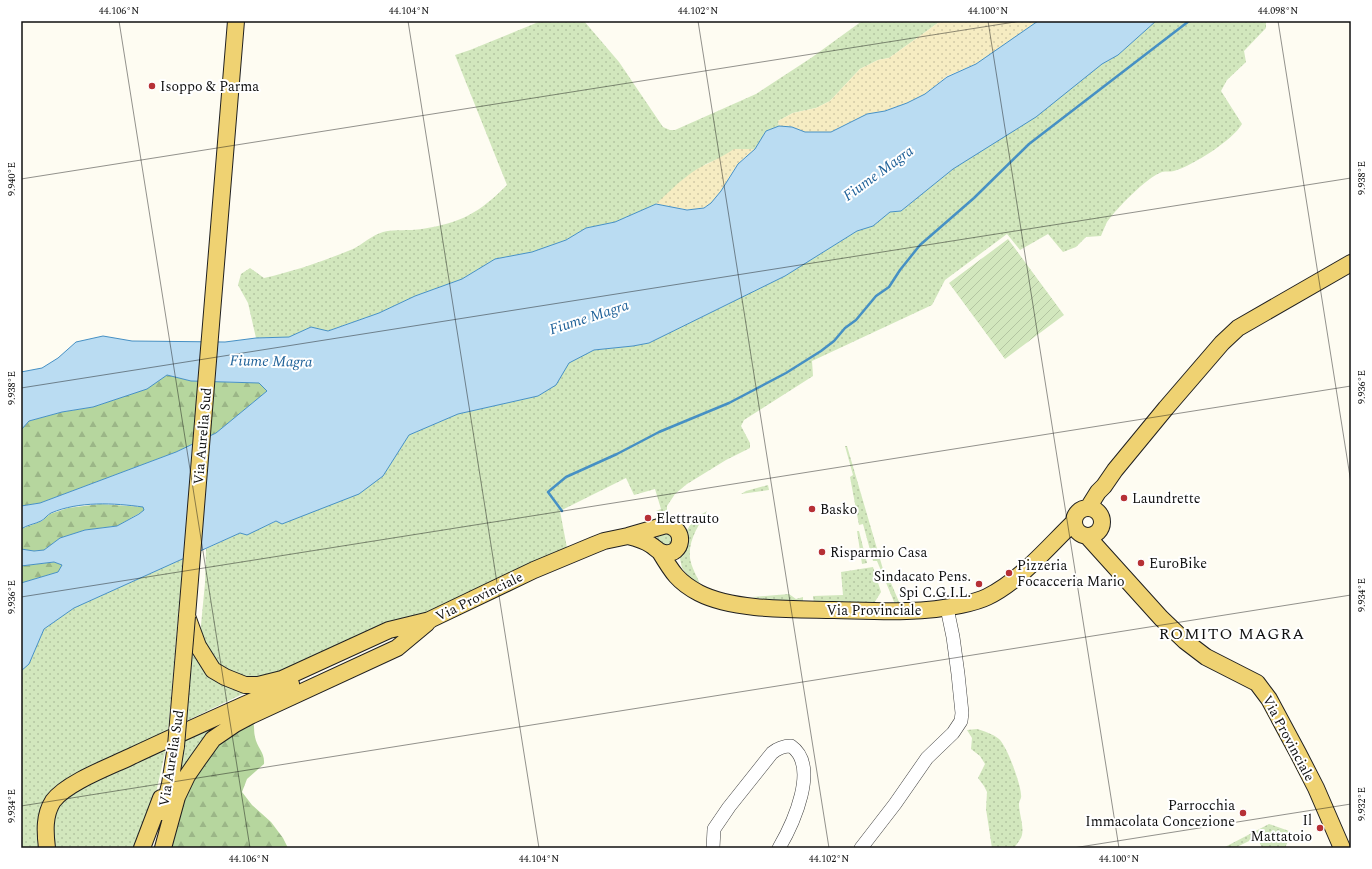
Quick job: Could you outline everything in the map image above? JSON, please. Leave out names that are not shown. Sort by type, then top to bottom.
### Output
[{"type":"main road","name":"Via Aurelia Sud","points":[[153,848],[170,784],[176,746],[188,616],[236,21]]},
{"type":"main road","points":[[1084,530],[1102,522],[1094,510],[1104,486],[1115,470],[1222,343],[1238,328],[1351,263]]},
{"type":"main road","name":"Via Provinciale","points":[[1094,510],[1084,508],[1078,512],[1084,530],[1161,618],[1184,641],[1206,657],[1257,683],[1269,699],[1316,788],[1342,848]]},
{"type":"main road","name":"Via Provinciale","points":[[430,620],[534,570],[604,541],[666,525],[678,531],[680,534],[680,543],[664,550],[674,575],[680,581],[699,593],[719,600],[739,604],[780,608],[912,612],[947,608],[980,600],[998,591],[1028,568],[1056,540],[1084,530]]},
{"type":"main road","points":[[659,527],[653,534],[652,539],[664,550]]},
{"type":"main road","points":[[628,536],[642,540],[664,550]]},
{"type":"main road","points":[[188,616],[198,646],[213,670],[225,677],[245,685],[258,685],[282,679],[334,659]]},
{"type":"main road","points":[[48,848],[45,826],[48,813],[53,801],[63,791],[94,774],[334,659],[389,630],[430,620]]},
{"type":"main road","points":[[163,848],[177,797],[187,776],[213,740],[235,724],[250,716],[397,648],[430,620]]},
{"type":"main road","points":[[142,848],[162,797],[170,784]]},
{"type":"street","points":[[861,848],[895,804],[927,758],[953,733],[961,721],[958,674],[947,608]]},
{"type":"street","points":[[713,848],[714,829],[729,807],[772,753],[782,746],[791,746],[797,750],[801,757],[804,779],[793,821],[779,848]]},
{"type":"green space","points":[[541,21],[584,21],[619,62],[663,127],[670,130],[675,130],[756,94],[811,58],[862,21],[943,21],[889,58],[878,60],[860,69],[830,101],[816,108],[793,113],[778,121],[779,126],[766,131],[755,149],[734,150],[724,157],[706,164],[656,204],[615,222],[586,228],[566,240],[532,252],[495,259],[462,279],[415,296],[379,313],[327,331],[311,327],[289,337],[256,338],[248,303],[238,285],[241,274],[250,268],[264,278],[320,262],[353,249],[375,235],[383,232],[422,229],[448,224],[478,210],[507,185],[455,55]]},
{"type":"green space","points":[[1156,21],[1266,21],[1266,28],[1244,51],[1246,62],[1227,80],[1221,91],[1242,124],[1237,130],[1221,145],[1191,164],[1174,171],[1162,172],[1148,180],[1125,201],[1112,216],[1107,222],[1101,236],[1086,237],[1076,247],[1063,252],[1048,234],[1020,250],[1007,234],[945,280],[932,305],[812,361],[813,376],[744,420],[741,426],[750,443],[750,448],[726,460],[687,484],[675,494],[667,506],[667,520],[660,524],[656,511],[661,509],[655,489],[634,495],[626,478],[560,511],[567,548],[445,605],[281,678],[237,682],[199,646],[205,583],[206,549],[240,533],[247,534],[383,476],[409,435],[458,414],[538,396],[556,385],[568,363],[594,350],[649,343],[785,276],[857,231],[873,226],[890,212],[901,211],[953,169],[1102,64],[1118,55]]},
{"type":"green space","points":[[1008,239],[1064,315],[1005,359],[949,283]]},
{"type":"green space","points":[[167,375],[191,381],[259,383],[267,391],[216,433],[176,452],[40,503],[21,506],[21,430],[29,421],[62,412],[93,407],[146,389]]},
{"type":"green space","points":[[845,446],[847,446],[885,576],[888,576],[902,609],[897,609],[877,561],[873,561],[863,524],[859,525],[850,477],[853,475]]},
{"type":"green space","points":[[768,485],[769,490],[741,494],[746,491]]},
{"type":"green space","points":[[100,504],[143,507],[145,510],[117,526],[85,530],[60,538],[44,550],[34,551],[21,549],[21,529],[42,521],[50,514],[68,508]]},
{"type":"green space","points":[[707,511],[692,539],[690,551],[692,565],[700,584],[690,578],[682,568],[679,554],[685,542],[687,530],[694,519]]},
{"type":"green space","points":[[857,531],[859,531],[867,563],[862,564]]},
{"type":"green space","points":[[658,533],[675,533],[671,549],[656,542]]},
{"type":"green space","points":[[183,559],[168,733],[66,781],[42,848],[21,848],[21,671],[29,664],[44,629],[74,608]]},
{"type":"green space","points":[[54,562],[63,565],[58,572],[21,583],[21,566]]},
{"type":"green space","points":[[873,567],[881,592],[873,605],[814,604],[813,596],[843,595],[841,572]]},
{"type":"green space","points":[[789,594],[796,599],[803,597],[803,604],[783,603],[752,597]]},
{"type":"green space","points":[[190,647],[195,658],[206,672],[249,691],[182,723]]},
{"type":"green space","points":[[250,716],[254,724],[254,734],[263,756],[264,764],[247,779],[242,792],[252,805],[271,822],[283,838],[288,848],[163,848],[198,760]]},
{"type":"green space","points":[[224,723],[177,776],[184,738]]},
{"type":"green space","points":[[977,729],[991,734],[999,739],[1006,749],[1016,775],[1021,796],[1019,804],[1022,835],[1014,848],[992,848],[986,809],[987,792],[978,778],[985,764],[980,756],[971,749],[972,738],[967,730]]},
{"type":"green space","points":[[167,744],[148,828],[139,848],[54,848],[52,824],[61,801],[67,793]]},
{"type":"green space","points":[[1269,824],[1292,832],[1285,848],[1262,848],[1257,837],[1237,848],[1225,847]]},
{"type":"sand","points":[[943,21],[1038,21],[976,64],[947,76],[925,94],[907,103],[885,111],[867,114],[831,132],[805,132],[792,127],[779,126],[778,121],[793,113],[816,108],[830,101],[860,69],[878,60],[889,58]]},
{"type":"sand","points":[[734,149],[755,149],[742,159],[711,204],[700,209],[694,209],[656,204],[691,173]]},
{"type":"water","name":"Fiume Magra","points":[[1038,21],[1156,21],[1118,55],[1102,64],[1036,117],[953,169],[901,211],[890,212],[873,226],[857,231],[785,276],[649,343],[594,350],[569,363],[556,385],[538,396],[458,414],[409,435],[383,476],[359,494],[282,524],[276,521],[247,535],[240,533],[74,608],[44,629],[29,664],[21,671],[21,583],[58,572],[62,565],[54,562],[21,566],[21,549],[34,551],[44,550],[60,538],[85,530],[117,526],[144,510],[143,507],[109,504],[73,506],[51,513],[41,521],[21,529],[21,506],[40,503],[176,452],[216,433],[267,391],[259,383],[191,381],[167,375],[147,389],[93,407],[62,412],[29,421],[21,430],[21,372],[42,368],[58,358],[76,342],[103,336],[132,341],[225,342],[256,338],[289,337],[311,327],[328,331],[379,313],[415,296],[462,279],[495,259],[532,252],[566,240],[586,228],[615,222],[656,204],[687,210],[704,208],[711,203],[721,191],[738,164],[755,149],[766,131],[779,126],[792,127],[805,132],[831,132],[867,114],[885,111],[907,103],[925,94],[947,77],[976,64]]},
{"type":"waterway","points":[[562,511],[548,492],[566,477],[617,454],[659,432],[729,403],[786,373],[834,341],[845,328],[856,320],[876,296],[889,287],[900,270],[920,245],[974,198],[1029,144],[1189,21]]},
{"type":"place","name":"Isoppo & Parma","points":[[152,86]]},
{"type":"place","name":"Laundrette","points":[[1124,498]]},
{"type":"place","name":"Basko","points":[[812,509]]},
{"type":"place","name":"Elettrauto","points":[[648,518]]},
{"type":"place","name":"Risparmio Casa","points":[[822,552]]},
{"type":"place","name":"EuroBike","points":[[1141,563]]},
{"type":"place","name":"Pizzeria Focacceria Mario","points":[[1009,573]]},
{"type":"place","name":"Sindacato Pens. Spi C.G.I.L.","points":[[979,584]]},
{"type":"place","name":"Parrocchia Immacolata Concezione","points":[[1243,813]]},
{"type":"place","name":"Il Mattatoio","points":[[1320,828]]},
{"type":"district","name":"ROMITO MAGRA","points":[[1232,633]]}]
